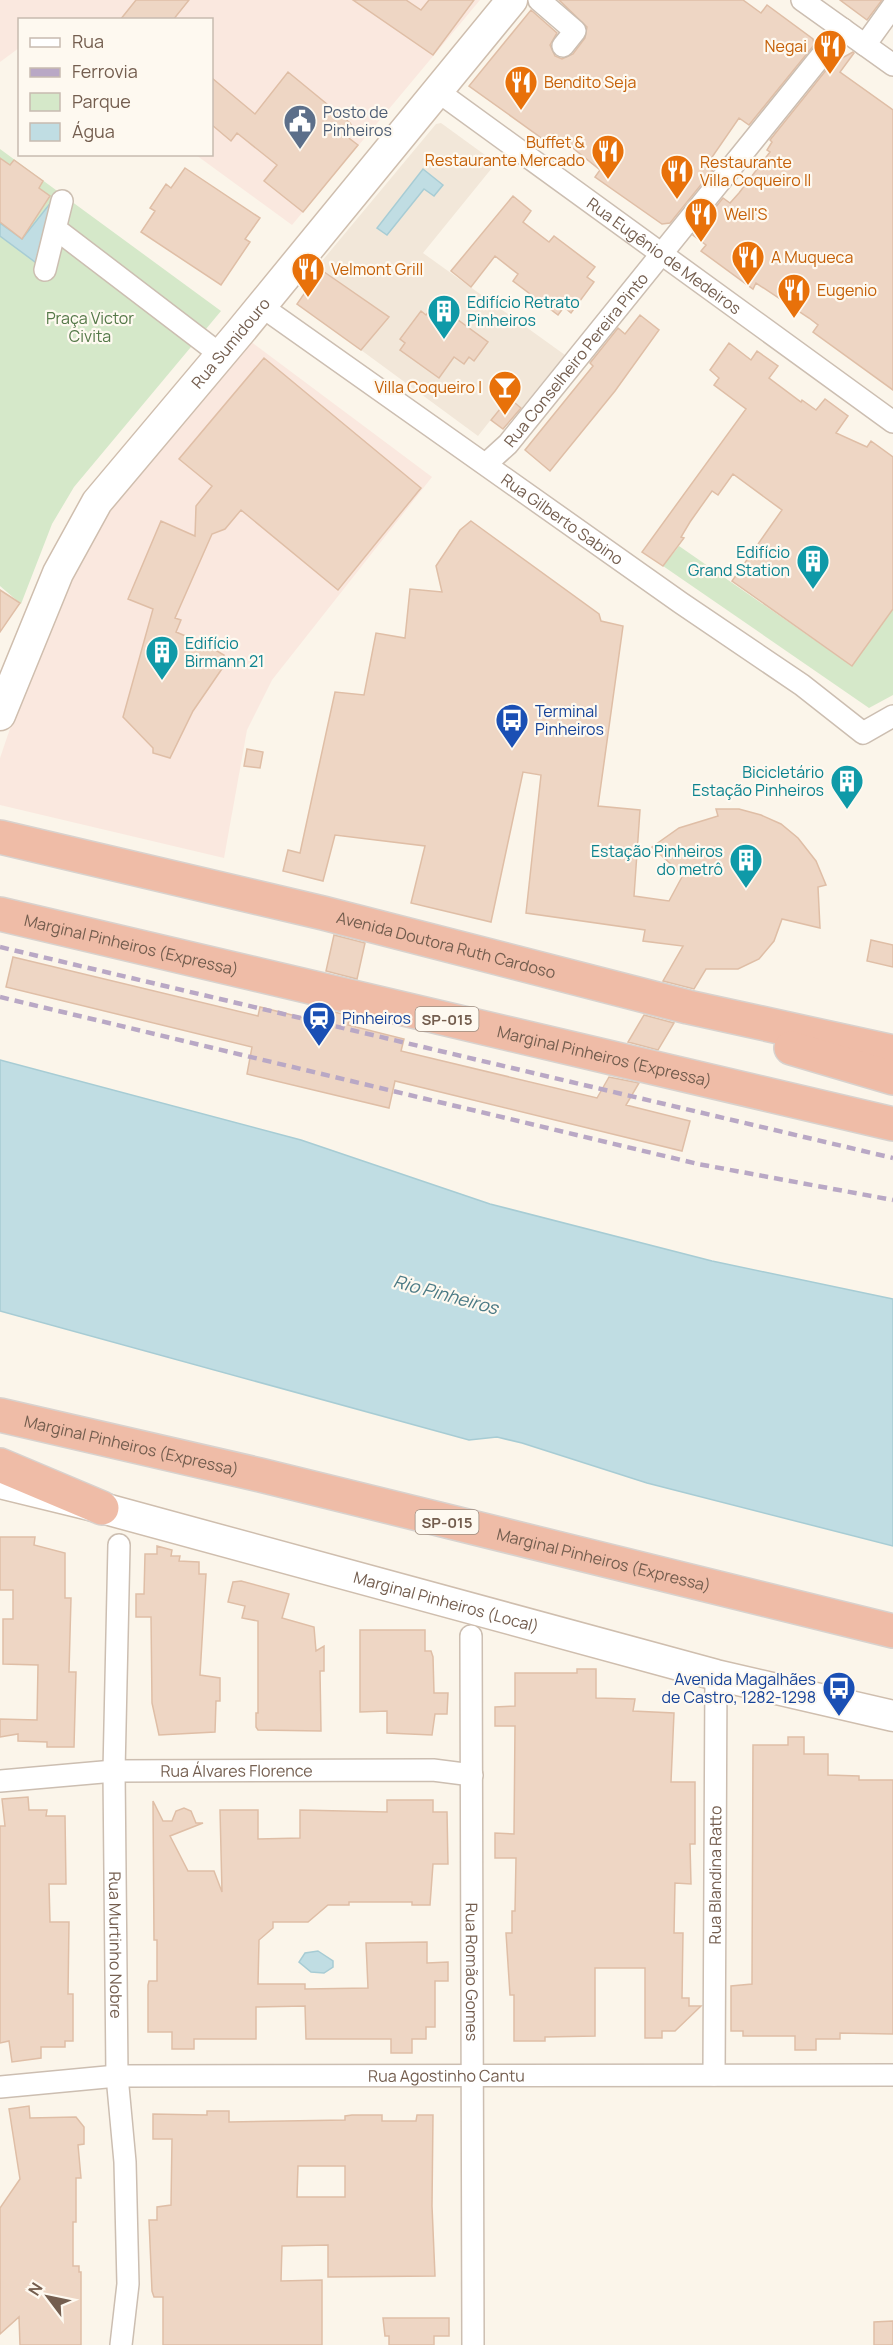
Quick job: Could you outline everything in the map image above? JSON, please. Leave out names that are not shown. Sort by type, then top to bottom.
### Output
[{"type":"highway","name":"Avenida Doutora Ruth Cardoso","points":[[0,837],[323,913],[616,989],[893,1052]]},
{"type":"highway","name":"Marginal Pinheiros (Expressa)","points":[[0,914],[893,1124]]},
{"type":"highway","points":[[733,1016],[746,1030],[772,1042],[836,1063],[893,1077]]},
{"type":"highway","name":"Marginal Pinheiros (Expressa)","points":[[0,1415],[260,1475],[893,1631]]},
{"type":"highway","points":[[0,1465],[102,1508]]},
{"type":"main road","name":"Rua Sumidouro","points":[[0,715],[58,573],[91,512],[512,0]]},
{"type":"main road","name":"Marginal Pinheiros (Local)","points":[[0,1484],[102,1508],[716,1675],[893,1716]]},
{"type":"street","points":[[539,0],[575,31],[563,46]]},
{"type":"street","points":[[802,0],[893,65]]},
{"type":"street","points":[[866,45],[893,6]]},
{"type":"street","name":"Rua Conselheiro Pereira Pinto","points":[[486,464],[508,444],[843,29]]},
{"type":"street","name":"Rua Eugênio de Medeiros","points":[[436,90],[893,422]]},
{"type":"street","points":[[45,270],[62,201]]},
{"type":"street","points":[[56,229],[221,355]]},
{"type":"street","name":"Rua Gilberto Sabino","points":[[261,306],[681,603],[802,685],[863,733],[893,716]]},
{"type":"street","name":"Rua Murtinho Nobre","points":[[119,1545],[114,1771],[117,2076],[125,2162],[128,2284],[121,2345]]},
{"type":"street","name":"Rua Romão Gomes","points":[[471,1636],[473,2345]]},
{"type":"street","name":"Rua Blandina Ratto","points":[[714,2075],[716,1675]]},
{"type":"street","name":"Rua Álvares Florence","points":[[0,1781],[114,1771],[433,1770],[472,1775]]},
{"type":"street","name":"Rua Agostinho Cantu","points":[[0,2087],[117,2076],[893,2075]]},
{"type":"shaded area","points":[[0,0],[480,0],[292,225],[197,156],[213,156],[213,18],[18,18],[18,49],[0,62]]},
{"type":"shaded area","points":[[441,123],[496,163],[423,253],[565,355],[522,408],[508,398],[478,436],[361,350],[389,317],[317,267],[436,124]]},
{"type":"shaded area","points":[[242,335],[432,477],[272,680],[247,730],[224,858],[0,805],[0,758],[31,667],[90,534]]},
{"type":"green space","name":"Praça Victor Civita","points":[[0,149],[221,311],[74,487],[52,524],[21,604],[0,586]]},
{"type":"green space","points":[[679,546],[852,666],[893,609],[893,695],[869,708],[663,566]]},
{"type":"water","points":[[423,169],[443,185],[434,196],[424,189],[387,235],[377,228]]},
{"type":"water","points":[[56,196],[43,268],[0,236],[0,223],[22,239]]},
{"type":"water","name":"Rio Pinheiros","points":[[0,1060],[301,1140],[490,1204],[712,1261],[893,1299],[893,1546],[647,1483],[522,1443],[497,1437],[469,1440],[0,1311]]},
{"type":"water","points":[[318,1951],[333,1961],[333,1967],[324,1973],[311,1972],[299,1962],[305,1953]]},
{"type":"building","points":[[136,0],[189,0],[175,18],[122,18]]},
{"type":"building","points":[[353,0],[406,0],[421,10],[429,0],[474,0],[433,55]]},
{"type":"building","points":[[559,0],[743,0],[761,13],[767,5],[813,39],[814,45],[749,125],[739,118],[710,160],[717,165],[670,223],[662,224],[595,177],[600,170],[564,141],[554,134],[547,142],[469,86],[531,10],[557,33],[550,45],[555,56],[562,59],[573,54],[585,38],[587,27]]},
{"type":"building","points":[[840,0],[882,0],[867,20]]},
{"type":"building","points":[[853,52],[840,72],[893,110],[893,390],[813,332],[818,325],[809,318],[756,283],[753,289],[701,251],[706,245],[693,235],[723,198],[730,203],[739,193],[770,152],[767,150],[772,142],[770,140],[831,64]]},
{"type":"building","points":[[288,72],[352,126],[345,135],[358,145],[303,212],[264,181],[277,165],[237,133],[231,141],[213,126],[213,79],[255,114]]},
{"type":"building","points":[[0,158],[10,165],[14,160],[43,181],[39,188],[50,196],[22,239],[0,222]]},
{"type":"building","points":[[185,168],[260,218],[245,239],[250,242],[221,285],[141,232],[155,211],[150,208],[166,184],[171,188]]},
{"type":"building","points":[[513,196],[531,211],[523,222],[549,242],[554,236],[595,267],[587,277],[594,282],[571,313],[564,307],[558,315],[513,281],[518,274],[495,256],[471,287],[451,271]]},
{"type":"building","points":[[317,267],[389,317],[361,350],[297,304],[311,284],[306,281]]},
{"type":"building","name":"Edifício Retrato Pinheiros","points":[[435,303],[488,342],[474,361],[469,357],[464,364],[454,357],[439,378],[400,350],[405,343],[400,339],[421,311],[426,315]]},
{"type":"building","points":[[640,315],[659,330],[615,391],[550,471],[525,450],[593,366],[590,363],[618,328],[625,334]]},
{"type":"building","points":[[729,343],[751,360],[757,351],[778,366],[769,378],[801,402],[802,400],[816,410],[825,399],[848,416],[836,433],[867,447],[871,441],[893,457],[893,609],[852,666],[732,581],[782,510],[733,474],[718,495],[712,491],[681,537],[684,538],[663,566],[642,552],[746,409],[714,385],[719,378],[710,370]]},
{"type":"building","points":[[264,358],[421,488],[338,590],[241,510],[225,529],[212,534],[175,618],[181,620],[176,632],[205,644],[224,655],[223,658],[228,660],[193,711],[170,758],[153,753],[153,748],[123,717],[153,609],[128,599],[161,521],[195,536],[196,506],[212,486],[179,459]]},
{"type":"building","name":"Villa Coqueiro I","points":[[509,398],[521,408],[503,429],[491,420]]},
{"type":"building","points":[[471,521],[599,614],[601,621],[623,626],[598,806],[640,810],[634,896],[669,901],[683,875],[652,847],[679,828],[718,816],[716,809],[739,809],[781,824],[798,838],[816,861],[826,885],[818,887],[820,928],[782,919],[774,941],[759,959],[738,969],[706,969],[694,989],[663,981],[683,946],[643,941],[645,930],[526,913],[541,775],[523,772],[491,922],[411,903],[425,846],[335,835],[323,881],[283,871],[288,850],[300,853],[335,692],[364,695],[376,633],[405,638],[410,589],[442,592],[436,566],[460,530]]},
{"type":"building","points":[[0,590],[20,603],[0,632]]},
{"type":"building","points":[[247,749],[263,752],[260,768],[244,766]]},
{"type":"building","points":[[334,935],[365,943],[357,979],[326,971]]},
{"type":"building","points":[[871,940],[893,945],[893,967],[867,961]]},
{"type":"building","points":[[13,957],[258,1016],[260,1007],[316,1021],[319,1008],[350,1016],[348,1025],[404,1039],[401,1051],[597,1098],[609,1077],[639,1083],[626,1105],[690,1121],[682,1151],[395,1081],[389,1108],[247,1074],[252,1047],[6,987]]},
{"type":"building","points":[[644,1015],[674,1023],[658,1050],[628,1042]]},
{"type":"building","points":[[0,1537],[35,1537],[34,1545],[65,1553],[65,1598],[71,1598],[69,1672],[76,1672],[74,1747],[47,1747],[47,1742],[18,1741],[18,1734],[0,1737],[0,1719],[37,1720],[38,1665],[3,1664],[3,1619],[13,1619],[13,1590],[0,1590]]},
{"type":"building","points":[[157,1546],[172,1550],[171,1556],[180,1556],[179,1561],[199,1562],[199,1574],[206,1574],[200,1675],[220,1678],[220,1701],[216,1701],[215,1732],[159,1735],[152,1703],[151,1617],[136,1617],[136,1594],[144,1594],[145,1554],[157,1554]]},
{"type":"building","points":[[241,1581],[289,1594],[282,1618],[314,1627],[316,1651],[324,1646],[324,1671],[320,1671],[321,1731],[258,1730],[256,1727],[258,1621],[242,1618],[245,1606],[228,1602],[233,1582]]},
{"type":"building","points":[[360,1630],[425,1630],[425,1651],[431,1651],[433,1657],[434,1693],[448,1693],[447,1714],[435,1714],[432,1735],[387,1733],[387,1711],[360,1712]]},
{"type":"building","points":[[577,1669],[596,1669],[596,1698],[635,1699],[633,1711],[674,1713],[671,1782],[695,1782],[695,1844],[690,1844],[691,1884],[675,1883],[674,1933],[683,1933],[682,1998],[689,1998],[689,2006],[701,2006],[675,2031],[662,2031],[662,2038],[645,2038],[645,1968],[595,1968],[595,2036],[545,2037],[545,2041],[514,2041],[514,1995],[510,1995],[506,1933],[512,1933],[512,1911],[515,1911],[516,1858],[495,1858],[495,1833],[514,1834],[515,1726],[495,1726],[495,1707],[515,1706],[515,1673],[577,1673]]},
{"type":"building","points":[[788,1737],[804,1737],[804,1754],[828,1754],[828,1775],[859,1776],[859,1780],[893,1780],[893,2034],[840,2033],[840,2039],[816,2039],[816,2050],[795,2050],[795,2036],[743,2036],[743,2031],[731,2031],[731,1986],[752,1984],[753,1745],[788,1745]]},
{"type":"building","points":[[28,1797],[29,1810],[47,1810],[46,1816],[65,1816],[66,1884],[49,1884],[50,1922],[69,1922],[68,1994],[73,1994],[73,2041],[65,2041],[65,2047],[41,2047],[41,2058],[12,2062],[9,2041],[0,2043],[0,1826],[5,1826],[2,1799]]},
{"type":"building","points":[[387,1800],[433,1800],[433,1812],[447,1812],[448,1864],[433,1864],[430,1905],[412,1905],[412,1902],[349,1902],[349,1905],[328,1905],[308,1922],[273,1922],[273,1928],[259,1940],[258,1984],[305,1984],[305,1989],[368,1988],[366,1943],[427,1942],[427,1963],[448,1962],[448,1981],[435,1981],[435,2027],[426,2027],[426,2039],[412,2039],[412,2053],[391,2053],[391,2039],[306,2039],[305,2006],[256,2007],[256,2039],[194,2039],[194,2049],[172,2049],[172,2032],[148,2032],[148,1985],[149,1981],[157,1981],[157,1940],[154,1940],[153,1801],[163,1821],[172,1821],[176,1811],[184,1808],[191,1811],[196,1823],[203,1823],[170,1836],[188,1871],[214,1871],[222,1892],[220,1810],[258,1810],[258,1839],[300,1838],[300,1810],[387,1812]]},
{"type":"building","points":[[29,2106],[30,2118],[76,2117],[84,2127],[84,2144],[78,2145],[81,2178],[76,2178],[76,2222],[73,2222],[73,2266],[79,2266],[79,2272],[81,2272],[81,2345],[20,2345],[19,2317],[0,2334],[0,2208],[20,2179],[9,2109]]},
{"type":"building","points":[[207,2111],[229,2111],[229,2122],[345,2120],[345,2116],[352,2115],[382,2115],[382,2121],[416,2121],[417,2115],[433,2115],[432,2206],[435,2276],[328,2277],[328,2245],[282,2246],[281,2281],[322,2280],[322,2345],[163,2345],[163,2297],[154,2297],[152,2291],[149,2220],[157,2220],[157,2207],[171,2205],[172,2139],[153,2139],[153,2114],[207,2115]],"holes":[[[298,2166],[345,2166],[345,2197],[297,2197]]]},
{"type":"building","points":[[383,2318],[449,2318],[449,2336],[434,2336],[434,2345],[389,2345],[389,2336],[385,2336]]},
{"type":"building","points":[[893,2321],[893,2345],[874,2345],[874,2322]]},
{"type":"railway","points":[[0,947],[893,1158]]},
{"type":"railway","points":[[0,997],[698,1164],[893,1200]]},
{"type":"place","name":"Negai","points":[[830,75]]},
{"type":"place","name":"Bendito Seja","points":[[521,111]]},
{"type":"place","name":"Posto de Pinheiros","points":[[300,150]]},
{"type":"place","name":"Buffet & Restaurante Mercado","points":[[608,180]]},
{"type":"place","name":"Restaurante Villa Coqueiro II","points":[[677,200]]},
{"type":"place","name":"Well'S","points":[[701,243]]},
{"type":"place","name":"A Muqueca","points":[[748,286]]},
{"type":"place","name":"Velmont Grill","points":[[308,298]]},
{"type":"place","name":"Eugenio","points":[[794,319]]},
{"type":"place","name":"Edifício Retrato Pinheiros","points":[[444,340]]},
{"type":"place","name":"Villa Coqueiro I","points":[[505,416]]},
{"type":"place","name":"Edifício Grand Station","points":[[813,590]]},
{"type":"place","name":"Edifício Birmann 21","points":[[162,681]]},
{"type":"place","name":"Terminal Pinheiros","points":[[512,749]]},
{"type":"place","name":"Bicicletário Estação Pinheiros","points":[[847,810]]},
{"type":"place","name":"Estação Pinheiros do metrô","points":[[746,889]]},
{"type":"place","name":"Pinheiros","points":[[319,1047]]},
{"type":"place","name":"Avenida Magalhães de Castro, 1282-1298","points":[[839,1717]]}]
